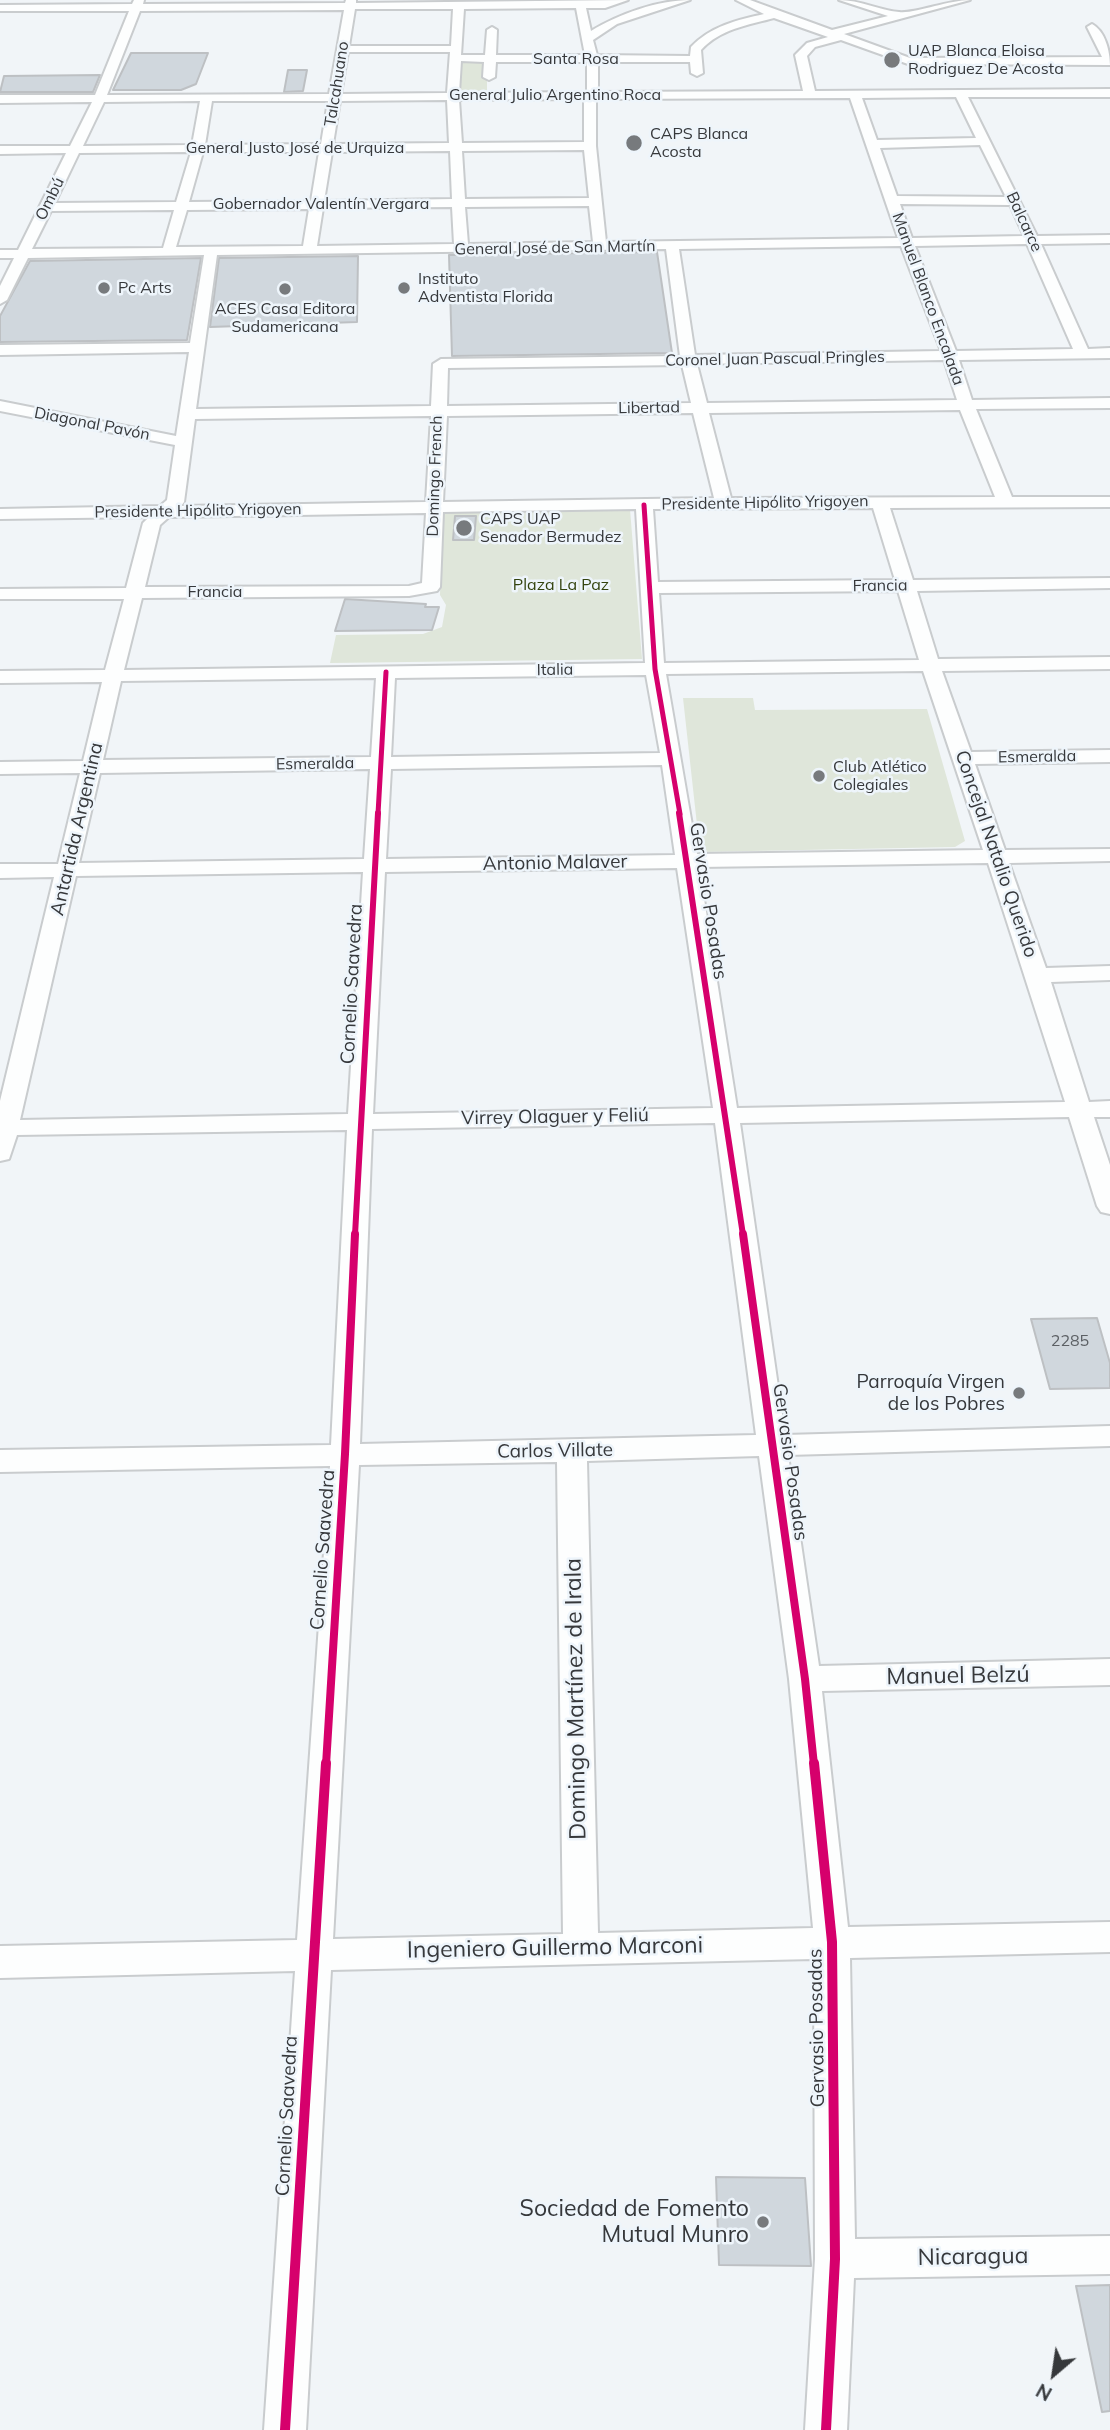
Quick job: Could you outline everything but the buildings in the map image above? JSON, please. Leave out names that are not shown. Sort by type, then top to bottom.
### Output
[{"type":"street","points":[[0,8],[138,4],[241,8],[350,3],[605,5],[624,0]]},
{"type":"street","points":[[587,39],[613,22],[684,0]]},
{"type":"street","points":[[741,0],[775,15],[897,55],[914,78],[1108,55],[1092,27]]},
{"type":"street","points":[[844,0],[897,16]]},
{"type":"street","points":[[810,94],[801,55],[811,45],[897,16],[965,0]]},
{"type":"street","name":"Talcahuano","points":[[309,251],[350,3]]},
{"type":"street","points":[[459,3],[453,96],[461,249]]},
{"type":"street","points":[[580,3],[592,59],[590,146],[600,247]]},
{"type":"street","name":"Ombú","points":[[0,300],[100,98],[138,4]]},
{"type":"street","points":[[701,95],[695,49],[702,39],[716,31],[775,15]]},
{"type":"street","points":[[489,96],[492,30]]},
{"type":"street","name":"Santa Rosa","points":[[342,49],[490,58],[695,59]]},
{"type":"street","name":"General Julio Argentino Roca","points":[[0,99],[855,95],[914,78],[960,94],[1110,93]]},
{"type":"street","name":"Balcarce","points":[[960,94],[1015,201],[1083,354]]},
{"type":"street","name":"Manuel Blanco Encalada","points":[[855,95],[966,405],[1005,501]]},
{"type":"street","points":[[168,253],[198,149],[207,97]]},
{"type":"street","points":[[872,144],[985,141]]},
{"type":"street","name":"General Justo José de Urquiza","points":[[0,150],[590,146]]},
{"type":"street","points":[[892,200],[1015,201]]},
{"type":"street","name":"Gobernador Valentín Vergara","points":[[47,207],[595,202]]},
{"type":"street","name":"General José de San Martín","points":[[0,254],[1110,239]]},
{"type":"street","points":[[672,246],[688,360],[724,503]]},
{"type":"street","points":[[165,512],[175,502],[195,347],[211,252]]},
{"type":"street","points":[[0,350],[195,347]]},
{"type":"street","name":"Coronel Juan Pascual Pringles","points":[[441,365],[1110,353]]},
{"type":"street","name":"Domingo French","points":[[431,587],[441,365]]},
{"type":"street","name":"Libertad","points":[[188,414],[1110,403]]},
{"type":"street","name":"Diagonal Pavón","points":[[0,406],[184,442]]},
{"type":"street","name":"Concejal Natalio Querido","points":[[880,502],[932,666],[1037,975],[1110,1206]]},
{"type":"street","name":"Presidente Hipólito Yrigoyen","points":[[0,514],[724,503],[1110,502]]},
{"type":"street","name":"Gervasio Posadas","points":[[644,505],[655,669],[726,1114],[805,1679],[832,1942],[835,2259],[826,2430]]},
{"type":"street","name":"Antartida Argentina","points":[[0,1153],[3,1128],[152,523],[165,512]]},
{"type":"street","name":"Francia","points":[[651,588],[1110,583]]},
{"type":"street","name":"Francia","points":[[0,594],[409,591],[431,587]]},
{"type":"street","name":"Italia","points":[[0,677],[1110,663]]},
{"type":"street","name":"Cornelio Saavedra","points":[[285,2430],[312,1954],[345,1454],[360,1120],[386,672]]},
{"type":"street","name":"Esmeralda","points":[[964,758],[1110,755]]},
{"type":"street","name":"Esmeralda","points":[[0,768],[671,759]]},
{"type":"street","name":"Antonio Malaver","points":[[0,871],[1110,855]]},
{"type":"street","points":[[1037,975],[1110,973]]},
{"type":"street","name":"Virrey Olaguer y Feliú","points":[[3,1128],[1110,1109]]},
{"type":"street","name":"Carlos Villate","points":[[0,1461],[572,1451],[1110,1436]]},
{"type":"street","name":"Domingo Martínez de Irala","points":[[572,1451],[581,1948]]},
{"type":"street","name":"Manuel Belzú","points":[[805,1679],[1110,1672]]},
{"type":"street","name":"Ingeniero Guillermo Marconi","points":[[0,1962],[1110,1937]]},
{"type":"street","name":"Nicaragua","points":[[835,2259],[1110,2255]]},
{"type":"green space","points":[[460,60],[487,60],[487,93],[458,93]]},
{"type":"green space","name":"Plaza La Paz","points":[[630,509],[642,659],[330,663],[336,635],[423,634],[442,627],[446,605],[440,595],[442,511]]},
{"type":"green space","name":"Club Atlético Colegiales","points":[[683,698],[753,698],[755,710],[927,709],[965,841],[955,847],[700,852]]},
{"type":"cycle path","points":[[644,505],[655,669],[726,1114],[805,1679],[832,1942],[835,2259],[826,2430]]},
{"type":"cycle path","points":[[285,2430],[345,1454],[360,1120],[386,672]]},
{"type":"place","name":"UAP Blanca Eloisa Rodriguez De Acosta","points":[[892,60]]},
{"type":"place","name":"CAPS Blanca Acosta","points":[[634,143]]},
{"type":"place","name":"Pc Arts","points":[[104,288]]},
{"type":"place","name":"Instituto Adventista Florida","points":[[404,288]]},
{"type":"place","name":"ACES Casa Editora Sudamericana","points":[[285,289]]},
{"type":"place","name":"CAPS UAP Senador Bermudez","points":[[464,528]]},
{"type":"place","name":"Club Atlético Colegiales","points":[[819,776]]},
{"type":"place","name":"Parroquía Virgen de los Pobres","points":[[1019,1393]]},
{"type":"place","name":"Sociedad de Fomento Mutual Munro","points":[[763,2222]]}]
